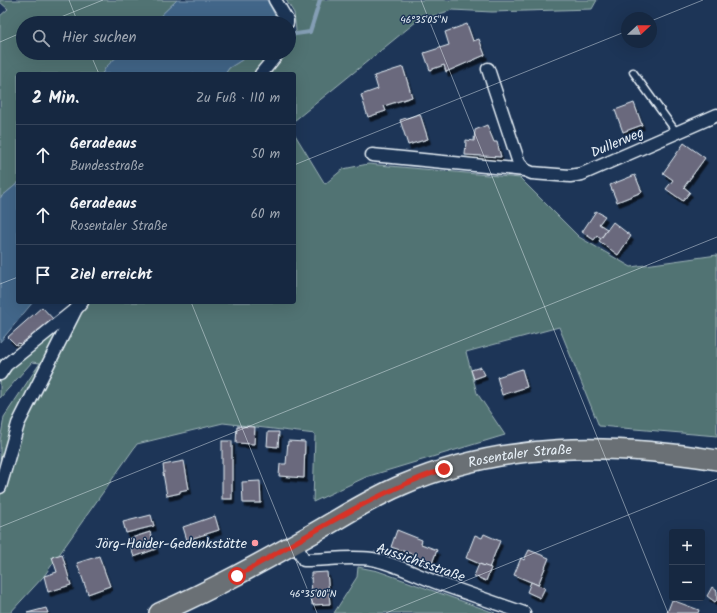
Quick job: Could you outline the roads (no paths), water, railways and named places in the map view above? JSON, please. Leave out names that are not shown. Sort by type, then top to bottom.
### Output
[{"type":"main road","name":"Rosentaler Straße","points":[[160,613],[199,595],[375,498],[401,485],[444,469],[499,456],[536,450],[608,448],[648,451],[717,460]]},
{"type":"street","points":[[275,0],[285,16]]},
{"type":"street","points":[[263,72],[272,60]]},
{"type":"street","points":[[488,70],[519,163],[525,170]]},
{"type":"street","name":"Dullerweg","points":[[372,155],[525,170],[532,173],[570,176],[582,174],[717,115]]},
{"type":"street","points":[[0,374],[6,365],[79,306]]},
{"type":"street","points":[[0,487],[18,424],[79,306]]},
{"type":"street","name":"Aussichtsstraße","points":[[295,543],[304,560],[340,558],[372,559],[402,568],[438,583],[524,613]]},
{"type":"lane","points":[[634,72],[677,133]]},
{"type":"water","points":[[177,0],[267,0],[275,16],[160,16]]},
{"type":"water","points":[[114,60],[242,60],[229,68],[226,72],[103,72]]},
{"type":"water","points":[[16,185],[16,304],[31,304],[0,342],[0,198]]},
{"type":"waterway","points":[[296,34],[310,32],[320,0]]},
{"type":"place","name":"Jörg-Haider-Gedenkstätte","points":[[255,543]]}]
